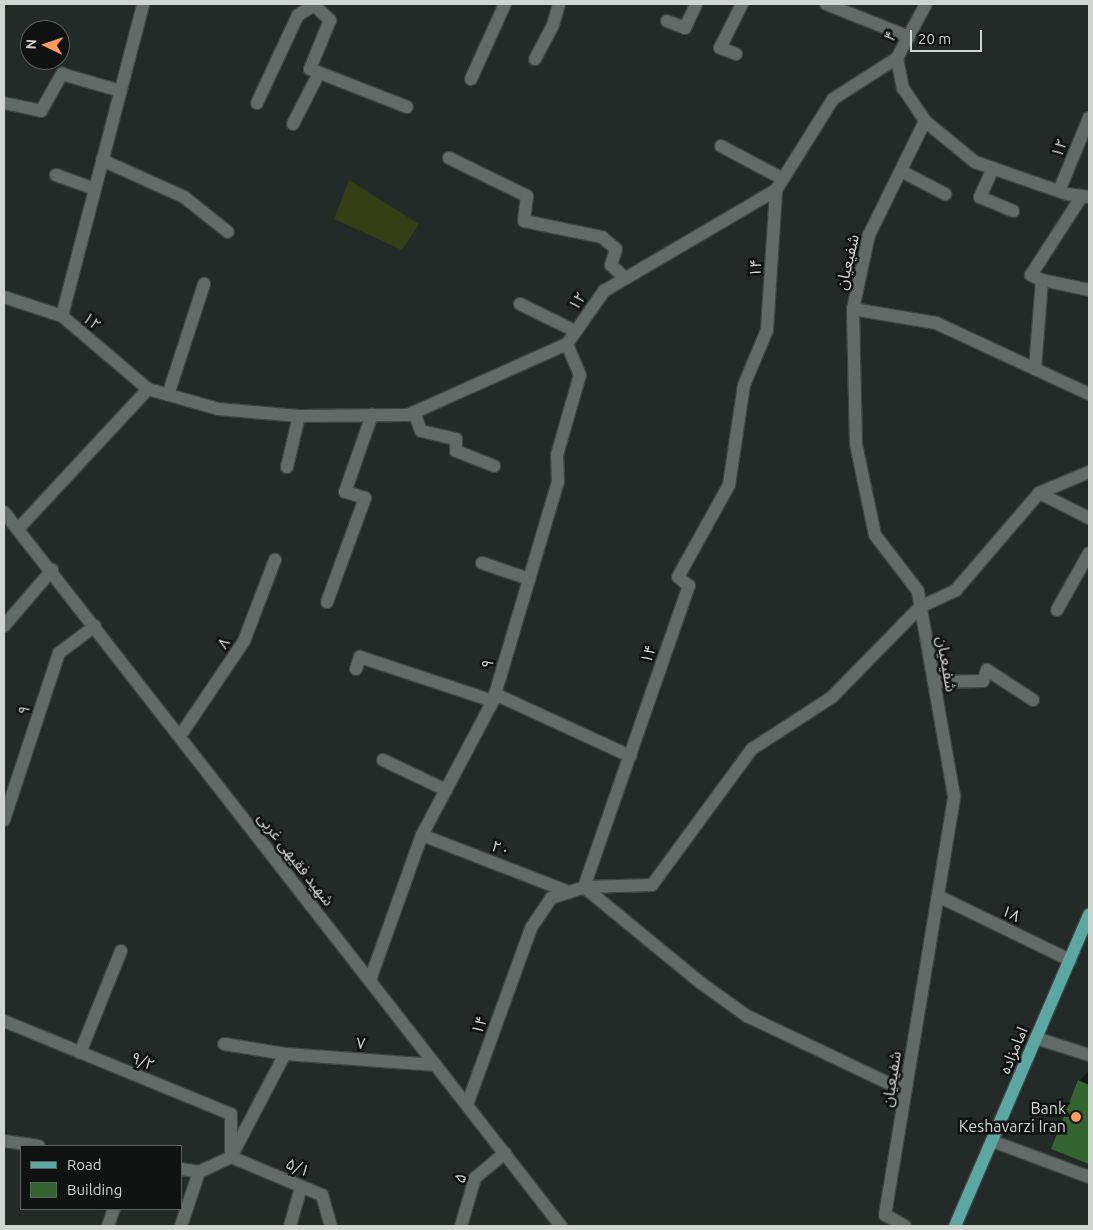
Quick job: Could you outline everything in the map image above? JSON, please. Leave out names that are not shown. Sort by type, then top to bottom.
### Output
[{"type":"main road","name":"امامزاده","points":[[956,1226],[1089,915]]},
{"type":"street","points":[[62,316],[143,4]]},
{"type":"street","points":[[471,79],[505,4]]},
{"type":"street","points":[[535,59],[553,25],[559,4]]},
{"type":"street","points":[[667,21],[685,28],[696,4]]},
{"type":"street","points":[[736,54],[720,48],[742,4]]},
{"type":"street","points":[[826,4],[909,37]]},
{"type":"street","name":"۴","points":[[897,58],[926,4]]},
{"type":"street","points":[[257,103],[298,15],[315,5],[330,20],[310,69],[407,107]]},
{"type":"street","points":[[897,58],[903,88],[925,121],[975,162],[1059,191],[1086,197],[1031,275],[1042,280],[1089,290]]},
{"type":"street","name":"۱۲","points":[[567,344],[604,291],[780,184],[834,99],[897,58]]},
{"type":"street","points":[[293,124],[319,73]]},
{"type":"street","points":[[4,103],[40,111],[62,74],[121,91]]},
{"type":"street","name":"۱۲","points":[[1059,191],[1089,118]]},
{"type":"street","name":"شفیعیان","points":[[905,1226],[885,1215],[954,796],[918,591],[875,535],[856,444],[853,309],[869,235],[925,121]]},
{"type":"street","points":[[721,146],[780,184]]},
{"type":"street","points":[[449,158],[526,196],[524,221],[602,237],[616,249],[611,265],[625,278]]},
{"type":"street","points":[[102,160],[184,197],[228,232]]},
{"type":"street","points":[[993,168],[980,198],[1013,211]]},
{"type":"street","points":[[901,171],[945,194]]},
{"type":"street","points":[[56,175],[95,189]]},
{"type":"street","name":"۱۴","points":[[467,1105],[531,928],[551,898],[584,886],[690,586],[678,577],[729,485],[740,426],[744,385],[767,330],[780,184]]},
{"type":"street","points":[[1034,369],[1042,280]]},
{"type":"street","points":[[168,395],[204,284]]},
{"type":"street","name":"۱۲","points":[[4,297],[62,316],[148,389]]},
{"type":"street","points":[[520,304],[576,331]]},
{"type":"street","points":[[853,309],[936,323],[1089,394]]},
{"type":"street","points":[[18,529],[148,389],[218,410],[299,416],[372,415],[414,412],[567,344]]},
{"type":"street","name":"۹","points":[[370,980],[422,834],[494,698],[558,482],[556,455],[580,375],[567,344]]},
{"type":"street","points":[[414,412],[421,432],[456,439],[456,451],[494,466]]},
{"type":"street","points":[[327,602],[365,498],[345,492],[372,415]]},
{"type":"street","points":[[287,467],[299,416]]},
{"type":"street","points":[[584,886],[652,885],[752,749],[832,697],[920,607],[956,590],[1039,492],[1089,472]]},
{"type":"street","points":[[1039,492],[1089,518]]},
{"type":"street","name":"شهید فقیهی غربی","points":[[4,512],[52,570],[561,1226]]},
{"type":"street","points":[[1057,610],[1089,553]]},
{"type":"street","name":"۸","points":[[180,736],[244,641],[275,560]]},
{"type":"street","points":[[482,563],[530,579]]},
{"type":"street","points":[[4,626],[52,570]]},
{"type":"street","name":"۹","points":[[5,813],[59,654],[95,626]]},
{"type":"street","points":[[356,669],[360,657],[494,698],[630,756]]},
{"type":"street","points":[[934,682],[983,681],[987,670],[1032,700]]},
{"type":"street","points":[[382,760],[446,790]]},
{"type":"street","name":"۲۰","points":[[422,834],[569,892]]},
{"type":"street","points":[[584,886],[701,982],[747,1016],[905,1091]]},
{"type":"street","name":"۱۸","points":[[938,896],[1070,960]]},
{"type":"street","points":[[80,1053],[121,951]]},
{"type":"street","name":"۹/۲","points":[[4,1021],[231,1114],[231,1157]]},
{"type":"street","points":[[1036,1038],[1089,1055]]},
{"type":"street","name":"۷","points":[[224,1044],[284,1054],[436,1065]]},
{"type":"street","points":[[182,1169],[198,1172],[231,1157],[284,1054]]},
{"type":"street","points":[[4,1141],[31,1145]]},
{"type":"street","points":[[992,1141],[1089,1177]]},
{"type":"street","name":"۵","points":[[461,1226],[475,1178],[505,1153]]},
{"type":"street","name":"۵/۱","points":[[231,1157],[322,1196],[332,1226]]},
{"type":"street","points":[[181,1226],[198,1172]]},
{"type":"street","points":[[290,1226],[301,1187]]},
{"type":"street","points":[[108,1226],[114,1210]]},
{"type":"green space","points":[[349,180],[419,224],[402,250],[334,219]]},
{"type":"building","name":"Bank Keshavarzi Iran","points":[[1078,1080],[1089,1085],[1089,1164],[1051,1149]]},
{"type":"place","name":"Bank Keshavarzi Iran","points":[[1076,1117]]}]
